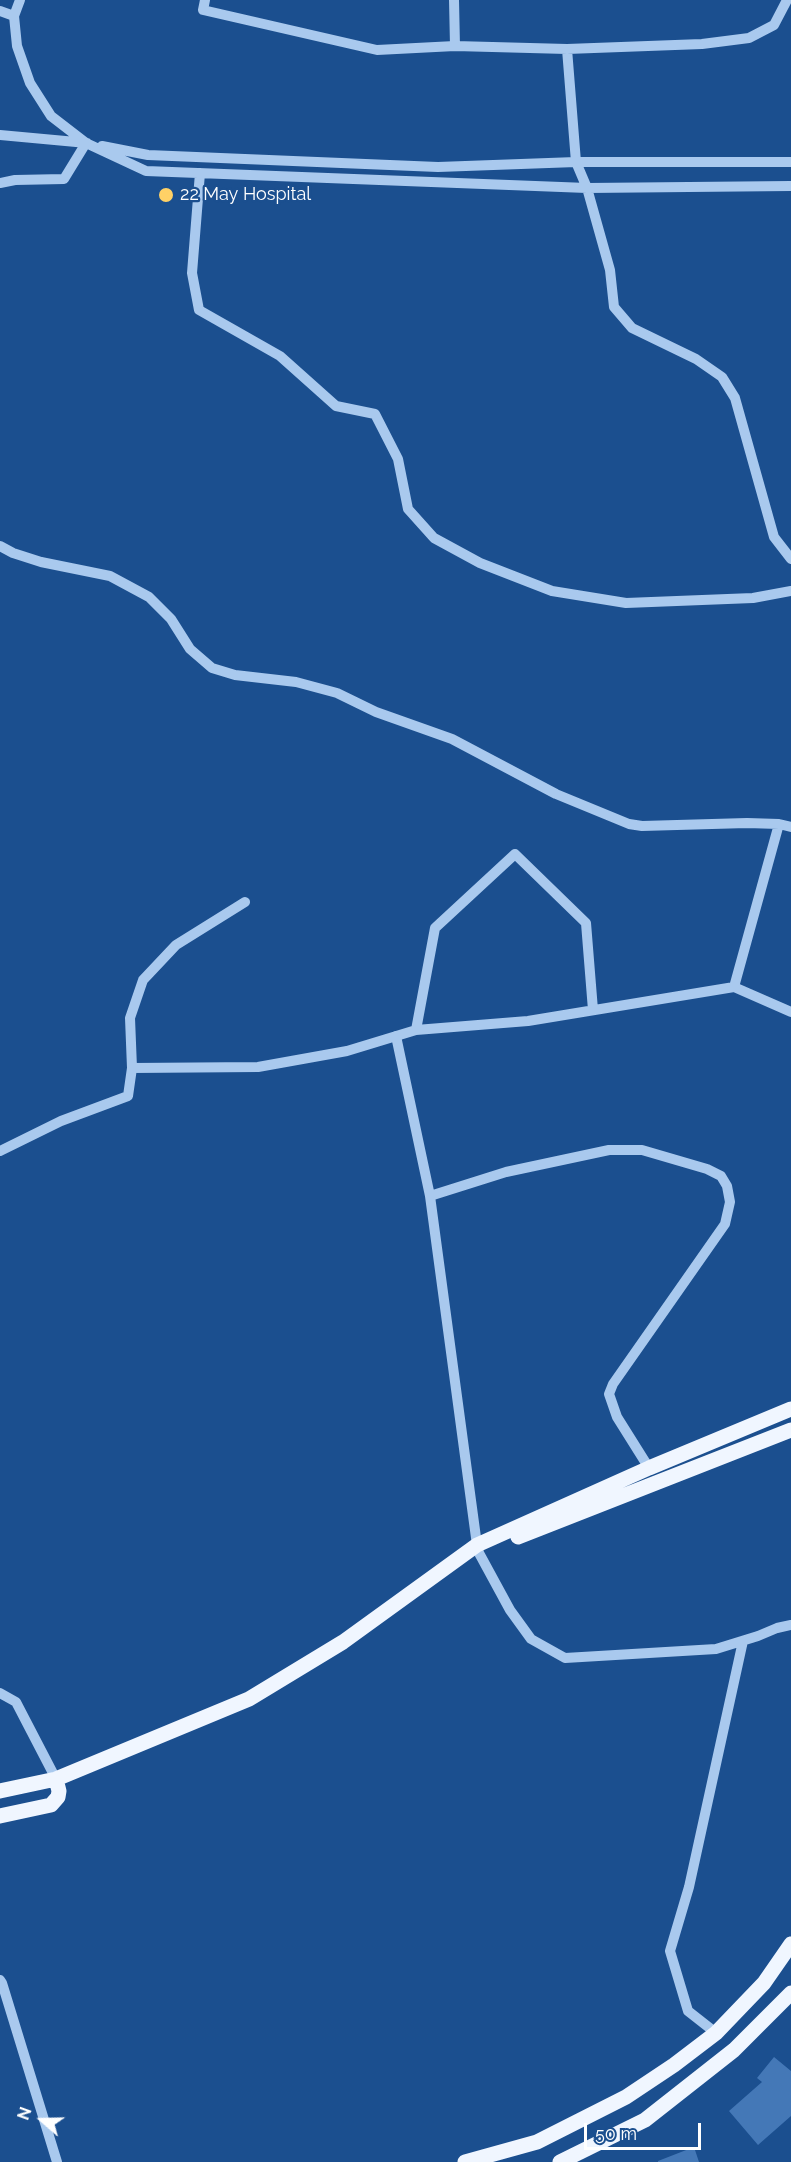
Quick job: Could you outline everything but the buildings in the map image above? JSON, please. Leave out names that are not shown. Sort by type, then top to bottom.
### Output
[{"type":"main road","points":[[0,1791],[56,1779],[249,1700],[343,1642],[478,1549],[649,1468],[791,1409]]},
{"type":"main road","points":[[478,1549],[791,1430]]},
{"type":"main road","points":[[0,1816],[51,1805],[58,1797],[56,1779]]},
{"type":"main road","points":[[465,2162],[537,2142],[626,2097],[674,2065],[716,2033],[764,1983],[791,1944]]},
{"type":"main road","points":[[560,2162],[645,2120],[734,2050],[791,1993]]},
{"type":"street","points":[[20,0],[14,16],[17,46],[30,83],[51,116],[86,143],[146,171],[587,188],[791,186]]},
{"type":"street","points":[[205,0],[203,10],[376,50],[455,46],[567,49],[702,44],[749,38],[774,25],[787,0]]},
{"type":"street","points":[[454,0],[455,46]]},
{"type":"street","points":[[0,11],[14,16]]},
{"type":"street","points":[[567,49],[576,162],[587,188],[610,270],[615,307],[632,328],[696,359],[722,377],[735,398],[774,537],[791,559]]},
{"type":"street","points":[[0,135],[86,143],[148,155],[438,167],[576,162],[791,162]]},
{"type":"street","points":[[0,183],[15,180],[64,179],[86,143]]},
{"type":"street","points":[[200,173],[192,273],[199,310],[280,356],[336,406],[375,414],[398,459],[408,509],[434,538],[480,563],[552,591],[626,603],[753,598],[791,591]]},
{"type":"street","points":[[0,546],[41,562],[110,576],[149,597],[171,619],[190,649],[212,668],[235,675],[296,682],[337,693],[376,712],[452,739],[556,794],[629,824],[642,826],[747,823],[779,824],[791,827]]},
{"type":"street","points":[[734,987],[779,824]]},
{"type":"street","points":[[416,1030],[435,928],[515,854],[586,923],[593,1010]]},
{"type":"street","points":[[0,1150],[61,1121],[128,1096],[132,1068],[130,1018],[144,980],[176,945],[245,902]]},
{"type":"street","points":[[132,1068],[258,1067],[347,1051],[416,1030],[528,1021],[734,987],[791,1012]]},
{"type":"street","points":[[396,1036],[430,1196],[478,1549],[510,1610],[531,1639],[565,1658],[716,1649],[791,1625]]},
{"type":"street","points":[[430,1196],[506,1172],[609,1150],[642,1150],[707,1169],[721,1176],[727,1185],[730,1202],[725,1224],[613,1384],[609,1394],[617,1417],[649,1468]]},
{"type":"street","points":[[716,2033],[688,2011],[670,1952],[689,1887],[743,1641]]},
{"type":"street","points":[[0,1693],[16,1702],[56,1779]]},
{"type":"street","points":[[0,1980],[3,1983],[57,2162]]},
{"type":"place","name":"22 May Hospital","points":[[166,195]]}]
